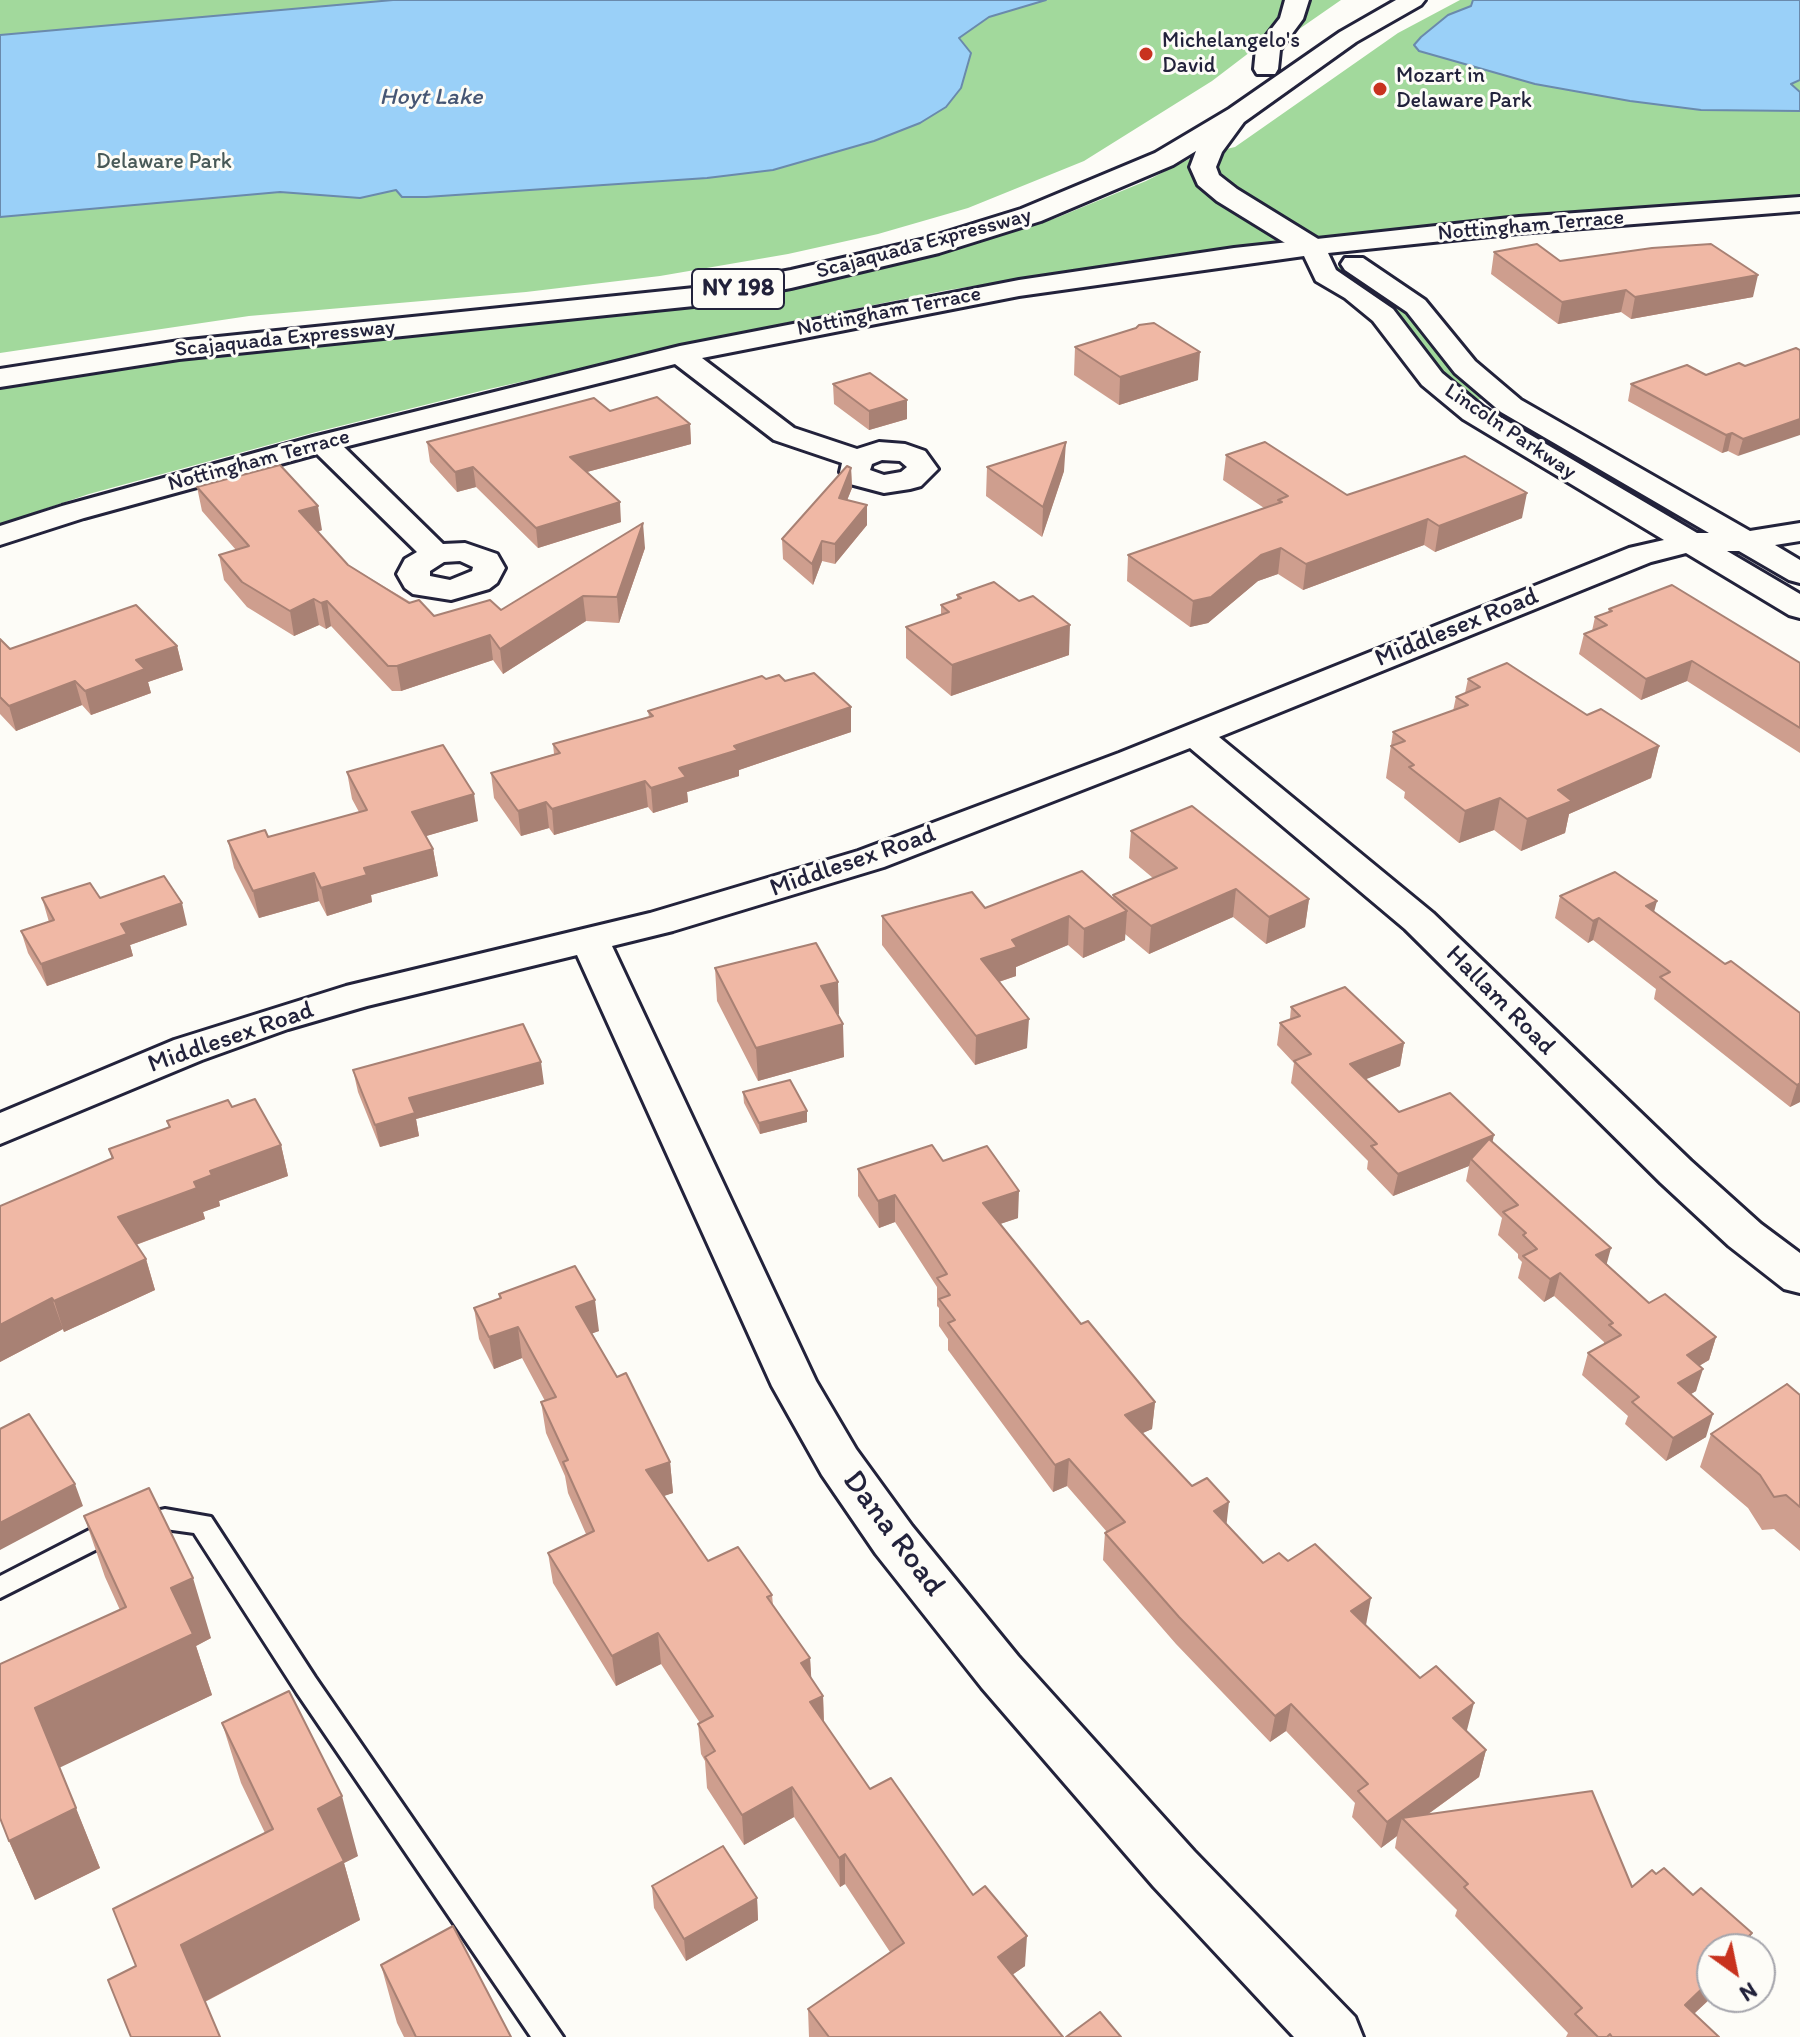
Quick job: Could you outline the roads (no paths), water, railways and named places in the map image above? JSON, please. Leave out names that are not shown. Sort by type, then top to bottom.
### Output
[{"type":"highway","points":[[1266,69],[1268,49],[1291,19],[1297,0]]},
{"type":"highway","name":"Scajaquada Expressway","points":[[0,361],[264,323],[640,289],[869,246],[997,209],[1089,174],[1167,134],[1337,21],[1374,0]]},
{"type":"highway","name":"Scajaquada Expressway","points":[[0,378],[179,350],[593,310],[791,279],[929,247],[1031,215],[1164,159],[1238,114],[1348,37],[1413,0]]},
{"type":"highway","points":[[1238,114],[1209,151],[1203,167],[1207,179],[1227,195],[1313,248]]},
{"type":"street","name":"Nottingham Terrace","points":[[0,536],[73,512],[323,443],[680,354],[852,319],[1033,286],[1199,261],[1519,225],[1800,204]]},
{"type":"street","name":"Lincoln Parkway","points":[[1313,248],[1354,264],[1402,294],[1428,319],[1465,367],[1511,406],[1718,537],[1800,608]]},
{"type":"street","name":"Lincoln Parkway","points":[[1313,248],[1325,275],[1354,292],[1383,315],[1432,379],[1473,413],[1718,537],[1800,573]]},
{"type":"street","points":[[680,354],[784,434],[858,459]]},
{"type":"street","points":[[1473,413],[1511,406]]},
{"type":"street","points":[[323,443],[436,554]]},
{"type":"street","name":"Middlesex Road","points":[[0,1129],[188,1050],[274,1020],[360,995],[590,940],[756,896],[871,859],[1131,760],[1640,555],[1800,514]]},
{"type":"street","name":"Middlesex Road","points":[[1718,537],[1800,532]]},
{"type":"street","name":"Hallam Road","points":[[1193,733],[1419,921],[1676,1172],[1745,1235],[1800,1277]]},
{"type":"street","name":"Dana Road","points":[[590,940],[795,1386],[839,1462],[894,1540],[1000,1672],[1174,1869],[1334,2037]]},
{"type":"lane","points":[[0,1588],[112,1530],[165,1519],[202,1524],[306,1685],[548,2037]]},
{"type":"water","name":"Hoyt Lake","points":[[393,0],[1046,0],[989,17],[959,38],[971,53],[961,88],[946,107],[920,123],[874,141],[773,170],[707,178],[426,197],[402,197],[396,190],[360,198],[280,192],[0,217],[0,35]]},
{"type":"water","points":[[1473,0],[1800,0],[1800,80],[1791,84],[1800,92],[1800,111],[1701,110],[1630,101],[1535,84],[1419,51],[1414,45],[1421,37],[1448,15],[1471,6]]},
{"type":"place","name":"Michelangelo's David","points":[[1146,54]]},
{"type":"place","name":"Mozart in Delaware Park","points":[[1380,89]]},
{"type":"park label","name":"Delaware Park","points":[[164,162]]}]
